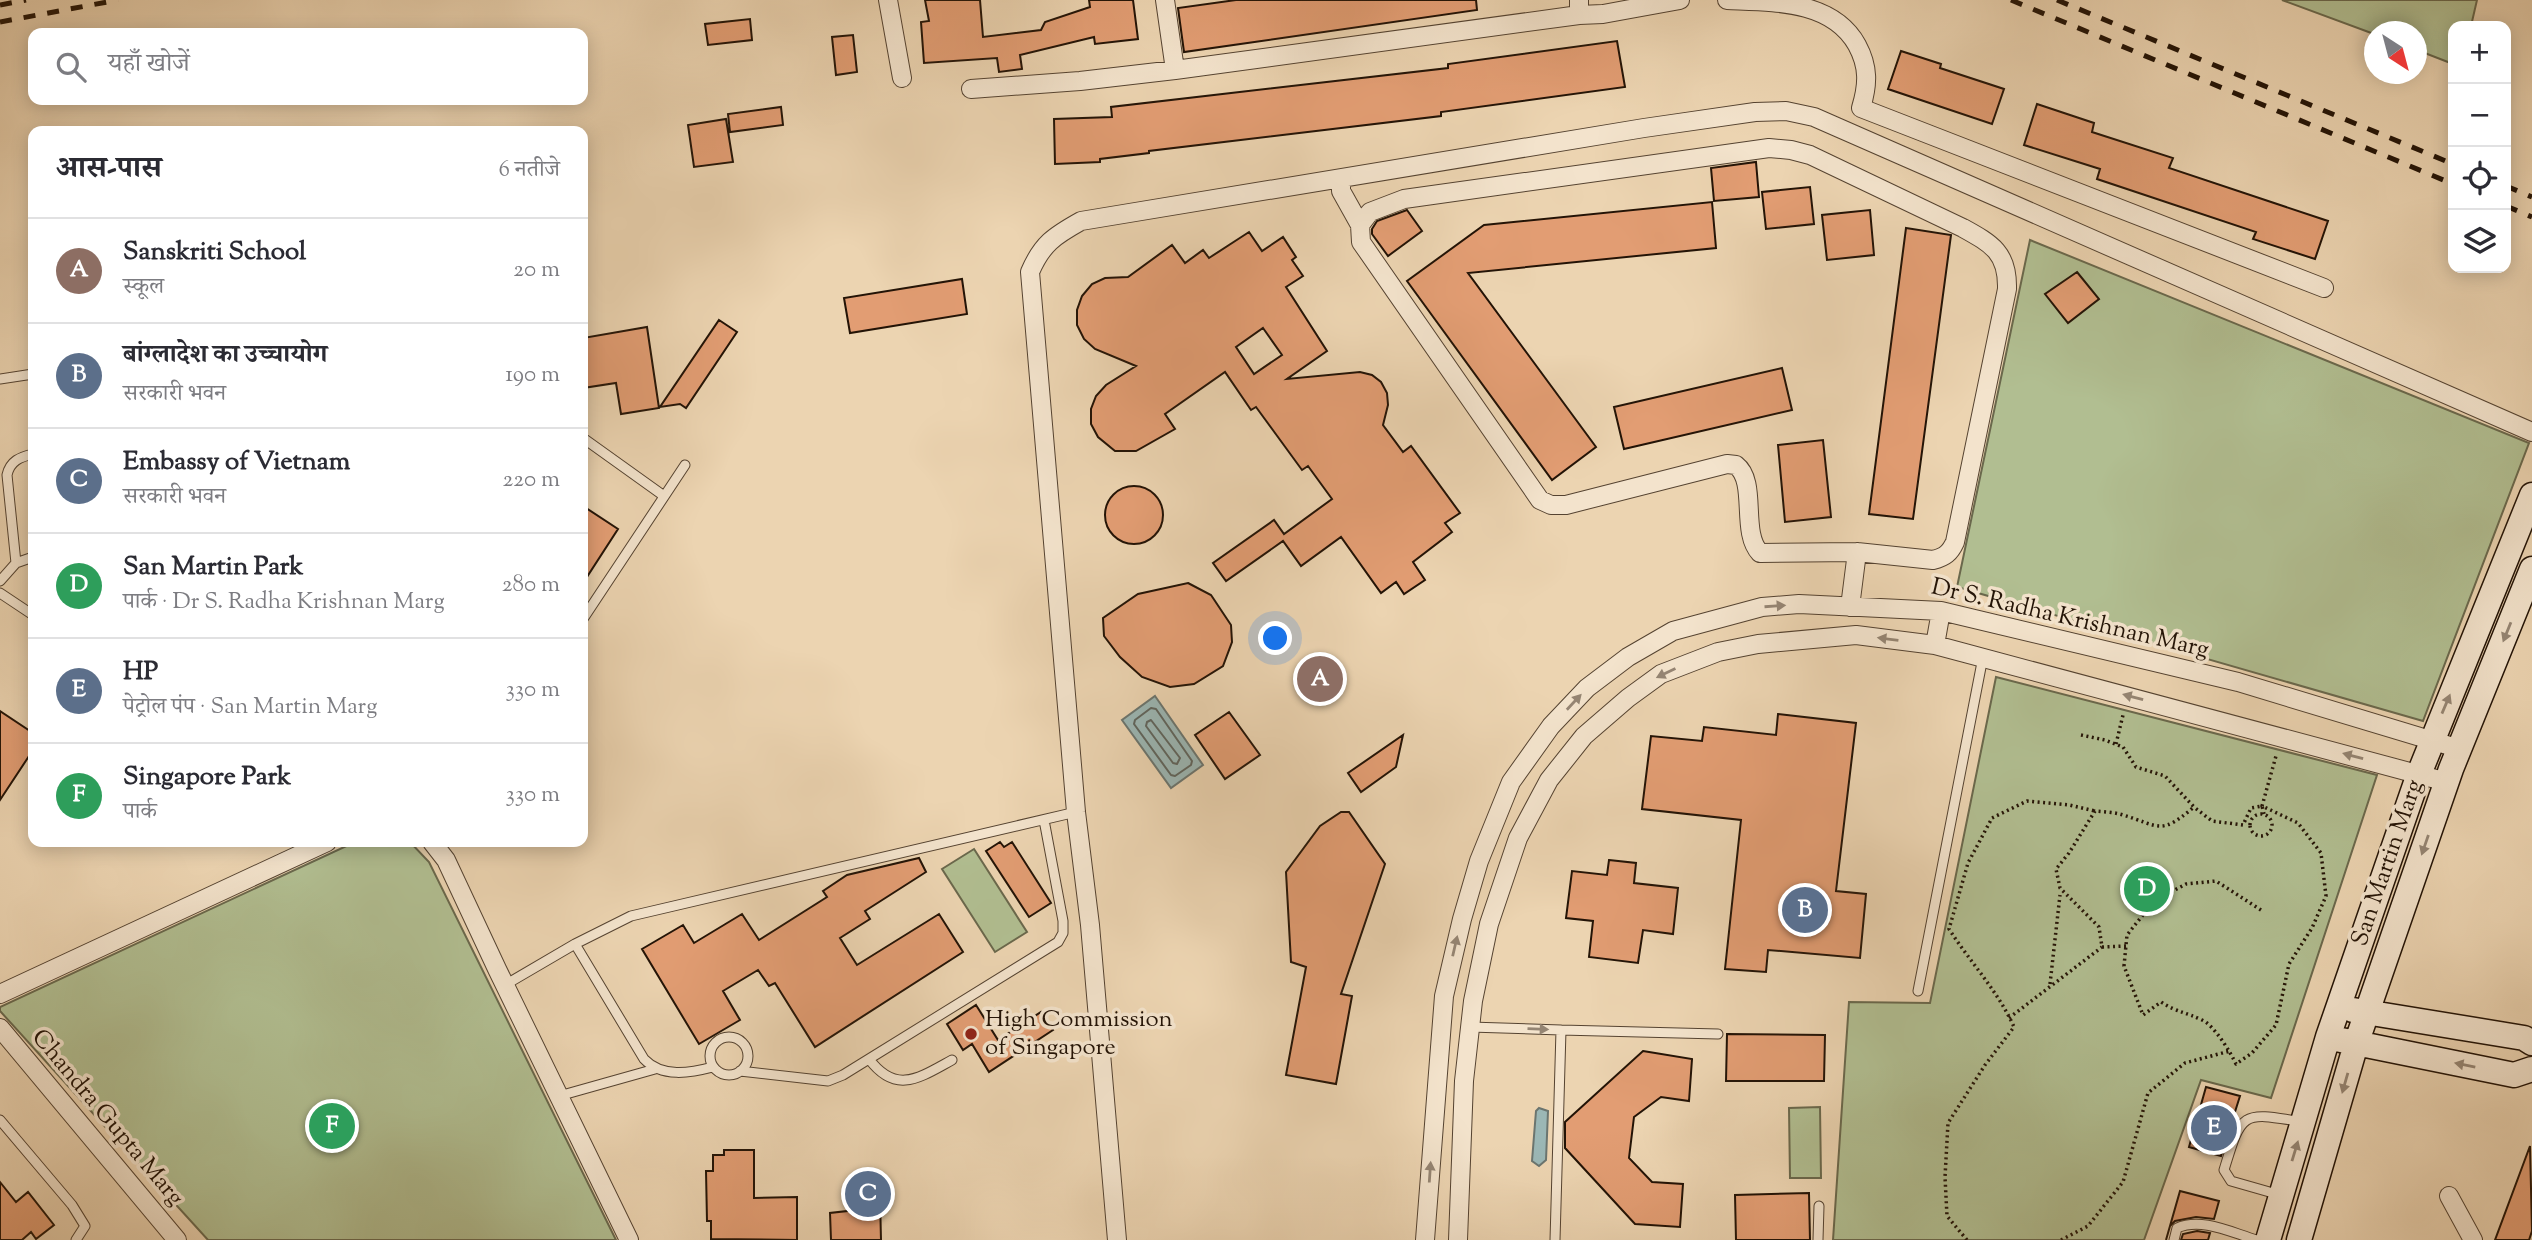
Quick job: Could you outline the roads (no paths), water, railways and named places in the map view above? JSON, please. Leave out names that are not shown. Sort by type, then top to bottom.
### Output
[{"type":"street","points":[[888,0],[902,78]]},
{"type":"street","points":[[1165,0],[1175,70]]},
{"type":"street","points":[[971,89],[1080,81],[1175,70],[1579,8],[1603,13],[1680,0]]},
{"type":"street","points":[[1727,0],[1782,3],[1813,9],[1833,18],[1850,32],[1863,57],[1867,87],[1861,108],[1848,131]]},
{"type":"street","points":[[1861,108],[2324,288]]},
{"type":"street","points":[[1117,1240],[1090,925],[1076,812],[1030,272],[1038,252],[1056,235],[1080,221],[1755,111],[1786,111],[1814,117],[1848,131],[2532,432]]},
{"type":"street","points":[[1341,178],[1341,191],[1360,225],[1361,242],[1541,500],[1551,505],[1566,505],[1727,464],[1736,465],[1744,476],[1753,542],[1760,553],[1857,552],[1933,560],[1944,557],[1951,551],[2007,289],[2008,271],[2000,254],[1984,239],[1810,155],[1769,148],[1404,199],[1370,212],[1360,225]]},
{"type":"street","name":"San Martin Marg","points":[[2268,1240],[2329,1037],[2418,774],[2532,495]]},
{"type":"street","points":[[1850,607],[1857,552]]},
{"type":"street","name":"San Martin Marg","points":[[2299,1240],[2356,1044],[2447,782],[2532,569]]},
{"type":"street","name":"Dr S. Radha Krishnan Marg","points":[[1425,1240],[1444,996],[1479,861],[1511,782],[1551,726],[1587,688],[1628,657],[1673,631],[1762,607],[1799,604],[1941,611],[2238,682],[2460,749]]},
{"type":"street","points":[[1935,645],[1941,611]]},
{"type":"street","points":[[1458,1240],[1464,1081],[1469,1027],[1489,924],[1518,838],[1549,780],[1584,736],[1661,674],[1718,652],[1758,644],[1856,635],[1935,645],[2447,782]]},
{"type":"street","points":[[1551,726],[1574,748]]},
{"type":"street","points":[[0,994],[316,847]]},
{"type":"street","points":[[437,847],[446,860],[629,1240]]},
{"type":"street","points":[[1444,996],[1473,1001]]},
{"type":"street","points":[[2339,1007],[2524,1038],[2532,1043]]},
{"type":"street","name":"Chandra Gupta Marg","points":[[0,1028],[177,1240]]},
{"type":"street","points":[[2329,1037],[2514,1075],[2532,1069]]},
{"type":"street","points":[[2449,1196],[2473,1240]]},
{"type":"lane","points":[[0,379],[28,375]]},
{"type":"lane","points":[[588,442],[664,496]]},
{"type":"lane","points":[[0,462],[28,456]]},
{"type":"lane","points":[[15,460],[9,466],[7,475],[16,563]]},
{"type":"lane","points":[[588,611],[685,465]]},
{"type":"lane","points":[[0,580],[16,563],[28,559]]},
{"type":"lane","points":[[0,593],[28,612]]},
{"type":"lane","points":[[1918,991],[1983,657]]},
{"type":"lane","points":[[505,985],[575,944],[631,916],[1076,812]]},
{"type":"lane","points":[[740,1071],[828,1081],[844,1075],[1058,942],[1063,933],[1063,921],[1044,820]]},
{"type":"lane","points":[[575,944],[644,1059],[655,1069],[697,1071],[713,1067]]},
{"type":"lane","points":[[1469,1027],[1718,1034]]},
{"type":"lane","points":[[1555,1240],[1562,1030]]},
{"type":"lane","points":[[726,1037],[743,1044],[747,1049],[747,1061],[740,1071],[723,1074],[713,1067],[710,1055],[715,1043],[726,1037]]},
{"type":"lane","points":[[869,1059],[879,1073],[896,1081],[927,1074],[952,1060]]},
{"type":"lane","points":[[559,1096],[655,1069]]},
{"type":"lane","points":[[2281,1195],[2231,1181],[2224,1170],[2236,1129],[2246,1120],[2260,1115],[2303,1122]]},
{"type":"lane","points":[[0,1120],[72,1205],[85,1226],[76,1240]]},
{"type":"lane","points":[[1818,1240],[1819,1206]]},
{"type":"lane","points":[[2174,1240],[2177,1228],[2201,1223],[2257,1240]]},
{"type":"water","points":[[1155,696],[1203,765],[1171,788],[1122,720]]},
{"type":"water","points":[[1539,1108],[1548,1111],[1546,1160],[1539,1166],[1532,1161],[1536,1111]]},
{"type":"railway","points":[[0,5],[26,0]]},
{"type":"railway","points":[[0,22],[118,0]]},
{"type":"railway","points":[[2011,0],[2448,182]]},
{"type":"railway","points":[[2057,0],[2448,162]]},
{"type":"railway","points":[[2511,188],[2532,197]]},
{"type":"railway","points":[[2511,208],[2532,217]]},
{"type":"place","name":"Sanskriti School","points":[[1320,679]]},
{"type":"place","name":"San Martin Park","points":[[2147,889]]},
{"type":"place","name":"बांग्लादेश का उच्चायोग","points":[[1805,910]]},
{"type":"place","name":"High Commission of Singapore","points":[[971,1034]]},
{"type":"place","name":"Singapore Park","points":[[332,1126]]},
{"type":"place","name":"HP","points":[[2214,1128]]},
{"type":"place","name":"Embassy of Vietnam","points":[[868,1194]]}]
